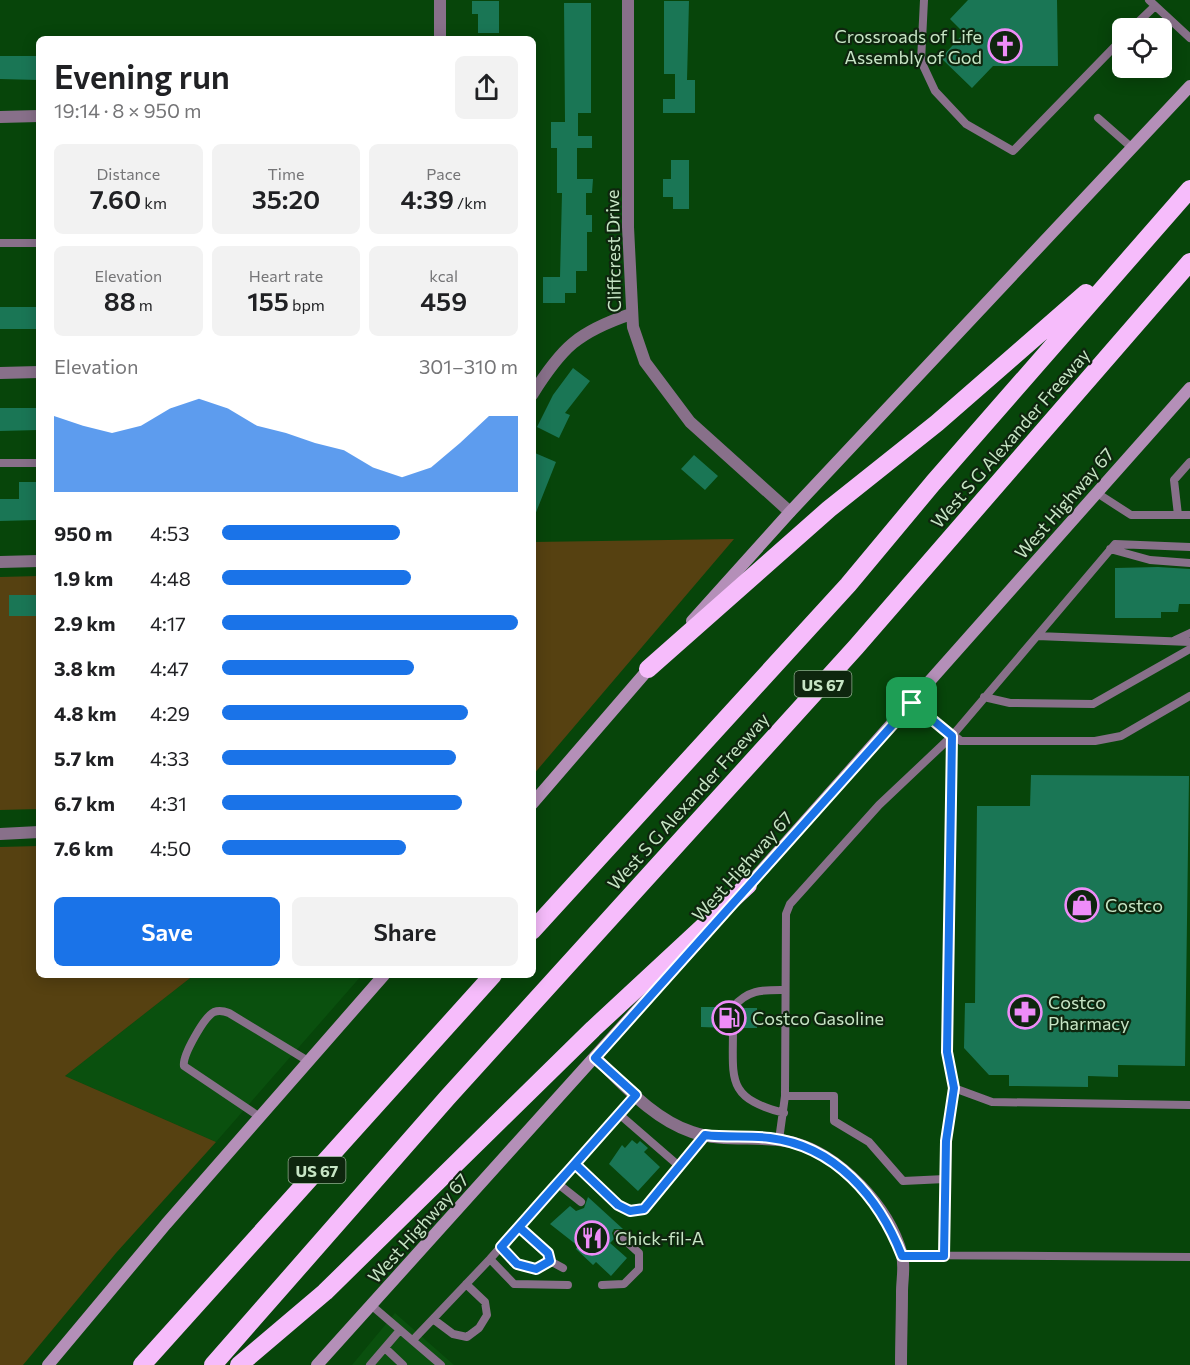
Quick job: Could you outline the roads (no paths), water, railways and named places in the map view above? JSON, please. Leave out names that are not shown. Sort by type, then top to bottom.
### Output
[{"type":"highway","name":"West S G Alexander Freeway","points":[[536,927],[848,585],[933,483],[1190,189]]},
{"type":"highway","points":[[648,669],[829,509],[937,423],[1145,240]]},
{"type":"highway","name":"West S G Alexander Freeway","points":[[213,1365],[447,1098],[856,647],[1190,262]]},
{"type":"highway","points":[[239,1365],[325,1292],[593,1029],[748,885]]},
{"type":"highway","name":"US 67","points":[[142,1365],[490,978]]},
{"type":"main road","points":[[536,799],[648,669],[790,512],[1190,86]]},
{"type":"main road","name":"West Highway 67","points":[[317,1365],[595,1058],[1190,388]]},
{"type":"main road","points":[[48,1365],[381,978]]},
{"type":"street","points":[[440,0],[440,36]]},
{"type":"street","name":"Cliffcrest Drive","points":[[628,0],[631,314],[645,363],[690,422],[790,512]]},
{"type":"street","points":[[0,117],[36,116]]},
{"type":"street","points":[[536,389],[550,366],[568,345],[597,326],[631,314]]},
{"type":"street","points":[[0,373],[36,372]]},
{"type":"street","points":[[0,562],[36,561]]},
{"type":"street","points":[[0,834],[36,832]]},
{"type":"street","points":[[595,1058],[671,1124],[705,1135],[795,1143],[841,1167],[864,1187],[881,1212],[902,1256],[901,1365]]},
{"type":"lane","points":[[924,0],[921,61],[935,92],[966,124],[1013,151],[1112,49]]},
{"type":"lane","points":[[1140,18],[1152,3],[1190,38]]},
{"type":"lane","points":[[1098,118],[1131,147]]},
{"type":"lane","points":[[0,243],[36,243]]},
{"type":"lane","points":[[1178,514],[1174,480],[1190,462]]},
{"type":"lane","points":[[0,463],[36,463]]},
{"type":"lane","points":[[1097,493],[1131,515],[1190,514]]},
{"type":"lane","points":[[779,1140],[785,1096],[786,914],[790,904],[879,805],[952,736],[1115,544],[1190,547]]},
{"type":"lane","points":[[1110,549],[1150,560],[1190,563]]},
{"type":"lane","points":[[1172,641],[1190,633]]},
{"type":"lane","points":[[1037,636],[1190,642]]},
{"type":"lane","points":[[984,697],[1010,703],[1093,704],[1190,649]]},
{"type":"lane","points":[[912,703],[961,741],[1095,741],[1121,736],[1190,696]]},
{"type":"lane","points":[[944,1256],[946,1141],[954,1088],[947,1052],[952,736]]},
{"type":"lane","points":[[733,1007],[743,996],[763,990],[785,990]]},
{"type":"lane","points":[[260,1117],[184,1066],[183,1059],[186,1052],[210,1015],[218,1011],[229,1013],[308,1061]]},
{"type":"lane","points":[[733,1028],[733,1080],[744,1097],[757,1106],[784,1113]]},
{"type":"lane","points":[[954,1088],[992,1102],[1190,1105]]},
{"type":"lane","points":[[413,1340],[501,1247],[636,1095]]},
{"type":"lane","points":[[785,1096],[834,1096],[834,1121],[869,1142],[903,1181],[945,1179]]},
{"type":"lane","points":[[619,1114],[680,1166]]},
{"type":"lane","points":[[575,1164],[618,1205],[630,1211],[644,1209],[705,1135]]},
{"type":"lane","points":[[557,1183],[581,1202]]},
{"type":"lane","points":[[519,1227],[548,1253],[550,1261],[563,1268]]},
{"type":"lane","points":[[602,1285],[624,1284],[639,1269],[639,1253],[618,1234]]},
{"type":"lane","points":[[501,1247],[517,1264],[536,1269],[550,1261]]},
{"type":"lane","points":[[902,1256],[1190,1257]]},
{"type":"lane","points":[[490,1259],[514,1284],[568,1285]]},
{"type":"lane","points":[[433,1319],[453,1334],[460,1336],[467,1337],[478,1328],[487,1315],[484,1302],[466,1284]]},
{"type":"lane","points":[[371,1305],[441,1365]]},
{"type":"lane","points":[[370,1365],[400,1330]]},
{"type":"lane","points":[[380,1365],[382,1350]]},
{"type":"lane","points":[[382,1350],[403,1365]]},
{"type":"place","name":"Crossroads of Life Assembly of God","points":[[1005,46]]},
{"type":"place","name":"Costco","points":[[1082,905]]},
{"type":"place","name":"Costco Pharmacy","points":[[1025,1012]]},
{"type":"place","name":"Costco Gasoline","points":[[729,1018]]},
{"type":"place","name":"Chick-fil-A","points":[[592,1238]]}]
